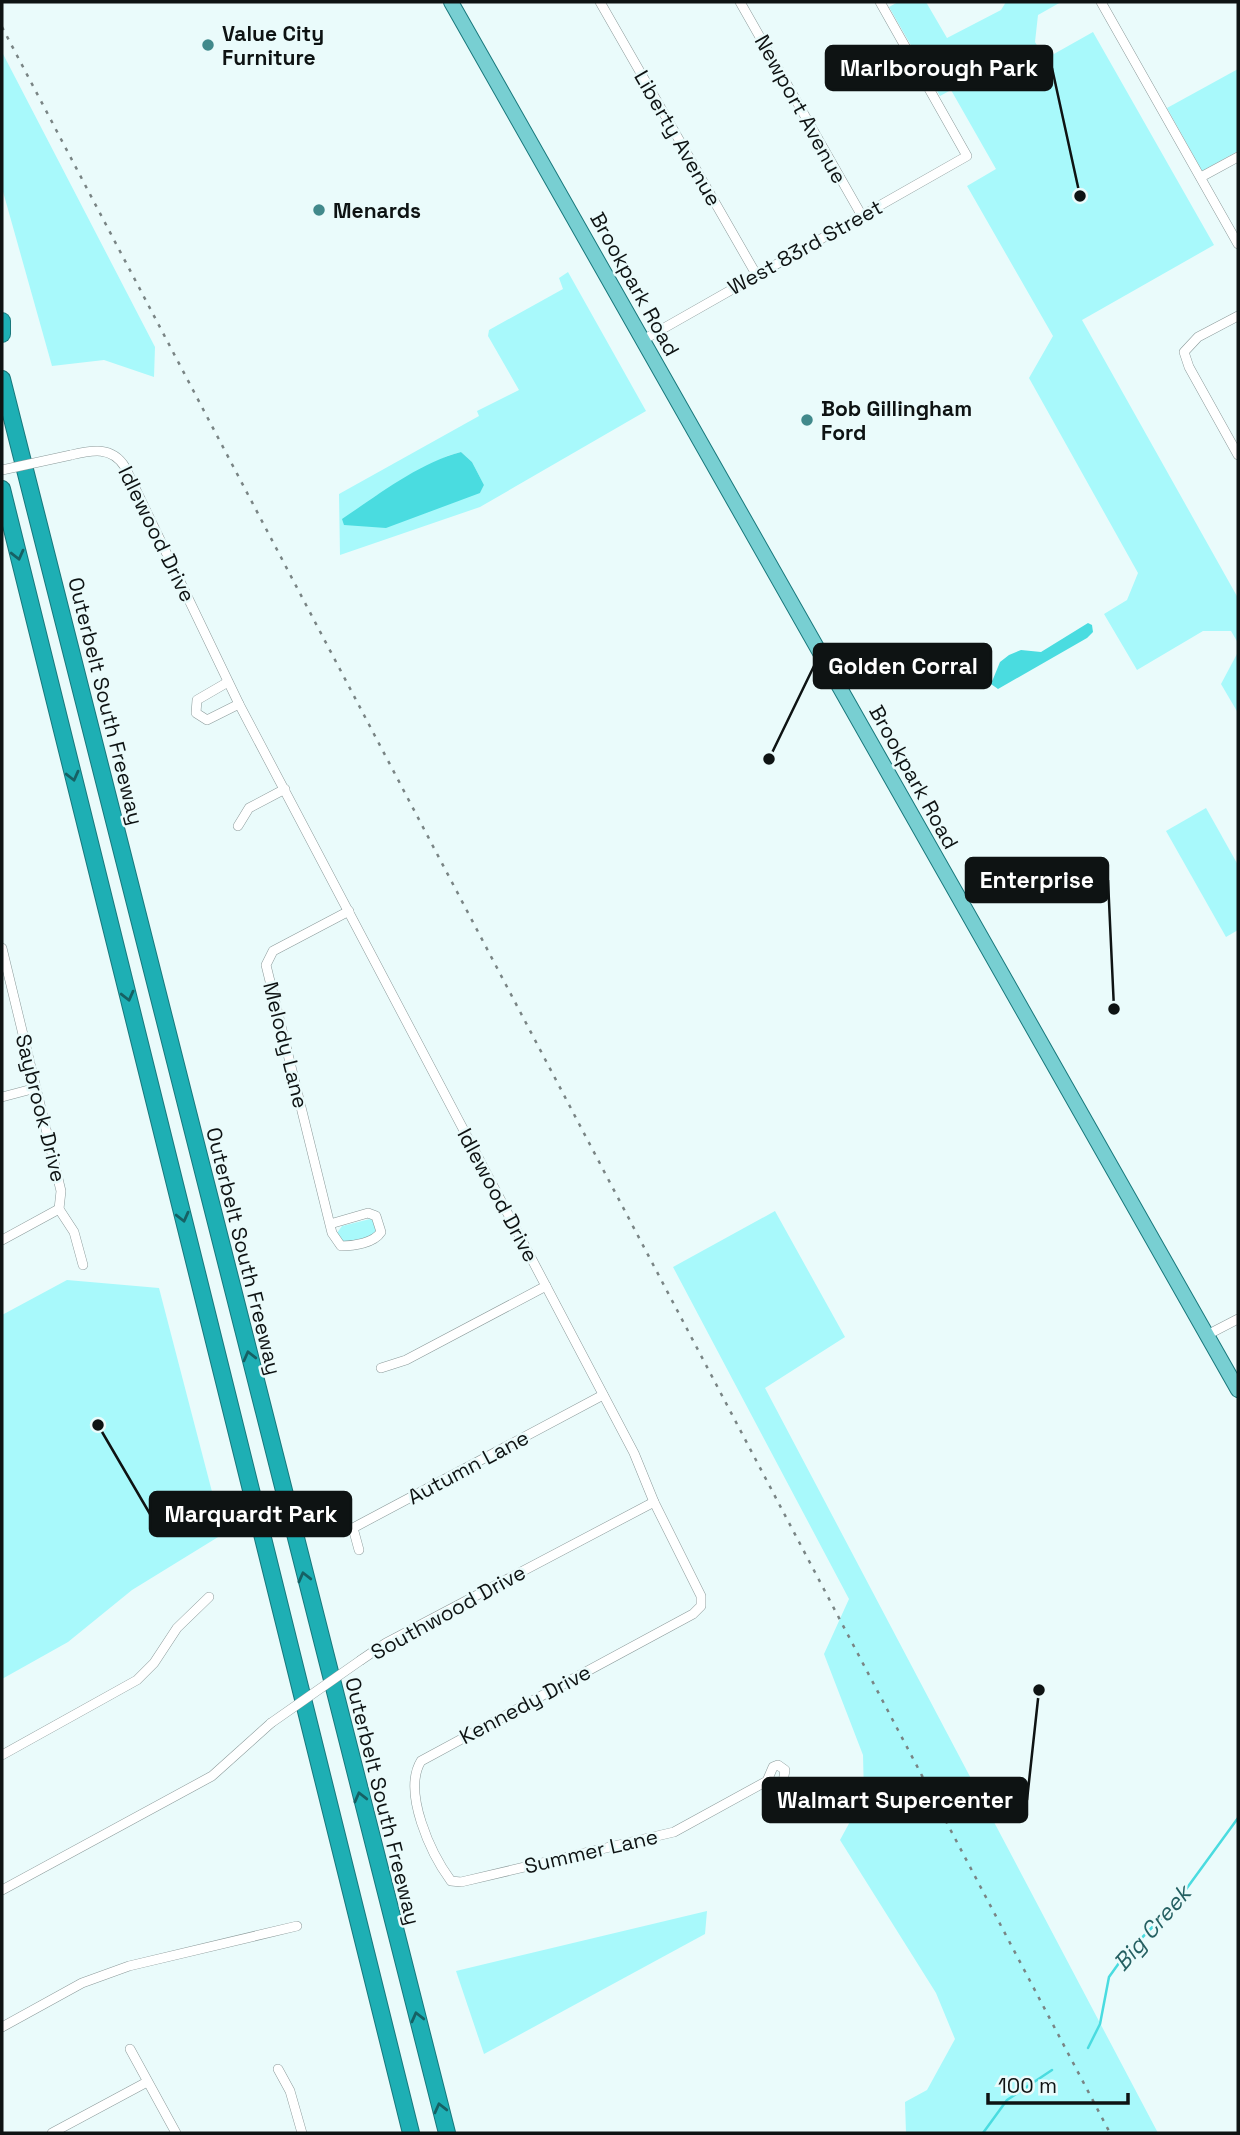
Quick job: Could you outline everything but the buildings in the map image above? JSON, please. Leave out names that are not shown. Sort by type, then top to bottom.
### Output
[{"type":"highway","points":[[2,321],[2,334]]},
{"type":"highway","name":"Outerbelt South Freeway","points":[[2,379],[447,2133]]},
{"type":"highway","points":[[2,489],[411,2133]]},
{"type":"main road","name":"Brookpark Road","points":[[451,2],[1238,1390]]},
{"type":"street","name":"Liberty Avenue","points":[[600,2],[756,274]]},
{"type":"street","name":"Newport Avenue","points":[[740,2],[862,216]]},
{"type":"street","name":"West 83rd Street","points":[[643,340],[967,156],[880,2]]},
{"type":"street","points":[[1101,2],[1238,244]]},
{"type":"street","points":[[1201,177],[1238,157]]},
{"type":"street","points":[[1238,316],[1198,337],[1184,352],[1189,367],[1238,455]]},
{"type":"street","name":"Idlewood Drive","points":[[2,470],[99,450],[121,460],[239,704],[634,1453],[654,1502],[699,1588],[701,1606]]},
{"type":"street","points":[[228,682],[197,700],[196,713],[207,720],[239,704]]},
{"type":"street","points":[[238,827],[249,808],[285,789]]},
{"type":"street","name":"Melody Lane","points":[[330,1224],[267,965],[274,951],[349,911]]},
{"type":"street","name":"Saybrook Drive","points":[[2,948],[61,1191],[59,1209],[74,1232],[83,1265]]},
{"type":"street","points":[[2,1097],[36,1088]]},
{"type":"street","points":[[2,1240],[59,1209]]},
{"type":"street","points":[[368,1213],[376,1216],[381,1231],[372,1240],[341,1246],[335,1241],[330,1224],[368,1213]]},
{"type":"street","points":[[381,1368],[406,1360],[545,1286]]},
{"type":"street","points":[[1207,1335],[1238,1319]]},
{"type":"street","name":"Autumn Lane","points":[[359,1550],[353,1528],[603,1395]]},
{"type":"street","name":"Southwood Drive","points":[[2,1891],[212,1776],[271,1723],[386,1643],[654,1502]]},
{"type":"street","points":[[2,1755],[136,1680],[154,1663],[177,1628],[209,1597]]},
{"type":"street","name":"Kennedy Drive","points":[[427,1840],[415,1787],[415,1770],[421,1760],[694,1614],[701,1606]]},
{"type":"street","name":"Summer Lane","points":[[427,1840],[451,1881],[461,1882],[674,1832],[767,1780]]},
{"type":"street","points":[[2,2027],[82,1983],[129,1966],[297,1926]]},
{"type":"street","points":[[130,2049],[176,2133]]},
{"type":"street","points":[[278,2070],[290,2091],[302,2133]]},
{"type":"street","points":[[52,2133],[147,2082]]},
{"type":"shaded area","points":[[898,2],[926,2],[947,38],[1001,10],[1006,2],[1061,2],[1038,15],[1035,42],[1045,59],[1093,32],[1214,245],[1082,320],[1238,598],[1238,643],[1231,631],[1203,631],[1137,670],[1104,614],[1127,600],[1138,573],[1029,378],[1053,336],[967,186],[996,169],[951,90],[940,96],[889,7]]},
{"type":"shaded area","points":[[2,52],[155,347],[154,377],[104,360],[52,366],[2,188]]},
{"type":"shaded area","points":[[1238,69],[1238,151],[1202,171],[1167,108]]},
{"type":"shaded area","points":[[568,272],[646,411],[480,507],[340,555],[339,494],[479,416],[477,411],[519,390],[488,336],[489,330],[563,289],[559,278]],"holes":[[[461,452],[472,462],[484,485],[480,493],[376,496],[447,456]]]},
{"type":"shaded area","points":[[461,452],[472,462],[484,485],[480,493],[386,528],[344,525],[342,519],[399,481],[430,464]]},
{"type":"shaded area","points":[[1088,623],[1092,625],[1093,632],[1087,638],[998,689],[991,684],[1000,662],[1009,655],[1021,650],[1041,652]]},
{"type":"shaded area","points":[[1238,652],[1238,713],[1221,684]]},
{"type":"shaded area","points":[[1206,808],[1238,865],[1238,930],[1226,937],[1166,831]]},
{"type":"shaded area","points":[[775,1211],[845,1337],[765,1388],[1158,2133],[906,2133],[905,2102],[927,2090],[955,2039],[936,1993],[840,1840],[864,1796],[863,1755],[824,1654],[849,1599],[673,1267]]},
{"type":"shaded area","points":[[370,1219],[375,1222],[378,1231],[373,1237],[342,1243],[337,1233],[342,1226]]},
{"type":"shaded area","points":[[67,1280],[159,1288],[223,1534],[132,1590],[68,1642],[2,1679],[2,1315]]},
{"type":"shaded area","points":[[707,1911],[705,1934],[484,2054],[456,1971]]},
{"type":"waterway","name":"Big Creek","points":[[1088,2048],[1100,2024],[1109,1977],[1124,1956],[1176,1903],[1238,1818]]},
{"type":"waterway","name":"Big Creek","points":[[983,2133],[1007,2100],[1052,2070]]},
{"type":"railway","points":[[2,27],[1110,2133]]},
{"type":"place","name":"Value City Furniture","points":[[208,45]]},
{"type":"place","name":"Marlborough Park","points":[[1080,196]]},
{"type":"place","name":"Menards","points":[[319,210]]},
{"type":"place","name":"Bob Gillingham Ford","points":[[807,420]]},
{"type":"place","name":"Golden Corral","points":[[769,759]]},
{"type":"place","name":"Enterprise","points":[[1114,1009]]},
{"type":"place","name":"Marquardt Park","points":[[98,1425]]},
{"type":"place","name":"Walmart Supercenter","points":[[1039,1690]]}]
